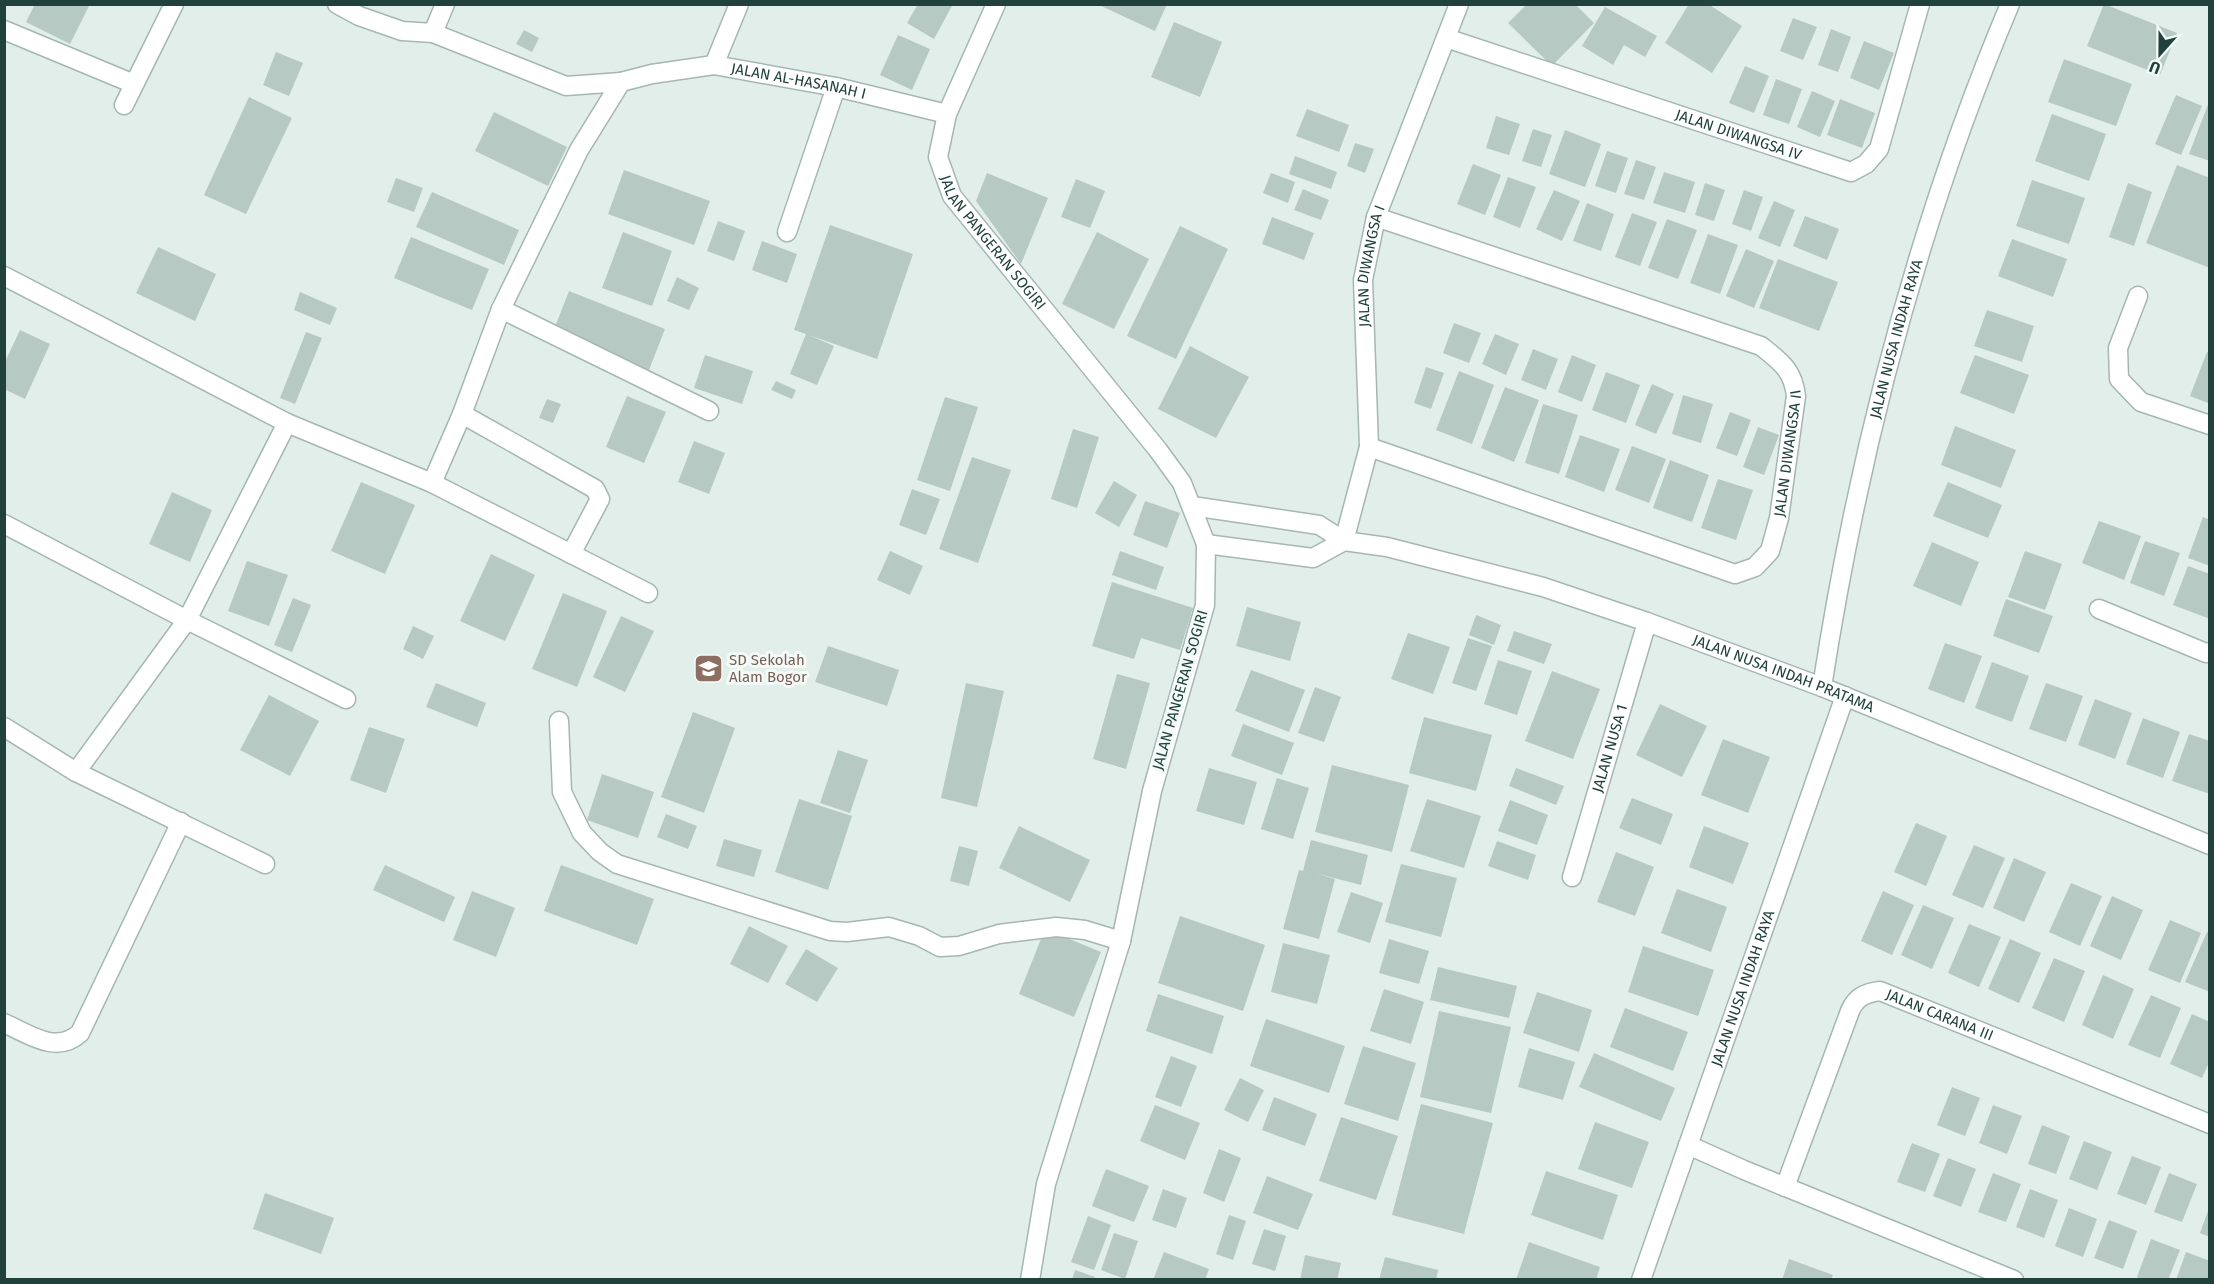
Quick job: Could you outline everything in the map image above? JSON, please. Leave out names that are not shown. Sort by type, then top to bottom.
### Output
[{"type":"street","points":[[124,105],[174,4]]},
{"type":"street","points":[[337,4],[359,16],[402,31],[433,33],[566,87],[621,82],[652,74],[714,65]]},
{"type":"street","points":[[433,33],[446,4]]},
{"type":"street","name":"JALAN AL-HASANAH I","points":[[739,4],[714,65],[836,87],[947,114]]},
{"type":"street","name":"JALAN PANGERAN SOGIRI","points":[[996,4],[947,114],[938,157],[952,196],[1158,450],[1182,483],[1206,544],[1204,605],[1152,791],[1121,941],[1046,1184],[1030,1280]]},
{"type":"street","name":"JALAN DIWANGSA I","points":[[1344,541],[1369,447],[1363,280],[1376,217],[1459,4]]},
{"type":"street","name":"JALAN DIWANGSA IV","points":[[1446,38],[1851,172],[1866,164],[1879,149],[1920,4]]},
{"type":"street","name":"JALAN NUSA INDAH RAYA","points":[[1822,687],[1832,624],[1870,433],[1956,147],[1981,74],[2010,4]]},
{"type":"street","points":[[4,30],[134,84]]},
{"type":"street","points":[[432,483],[462,414],[501,309],[579,150],[621,82]]},
{"type":"street","points":[[787,232],[836,87]]},
{"type":"street","name":"JALAN DIWANGSA II","points":[[1369,447],[1736,574],[1755,567],[1770,551],[1779,518],[1796,396],[1794,380],[1782,363],[1761,346],[1376,217]]},
{"type":"street","points":[[4,276],[287,423],[432,483],[648,593]]},
{"type":"street","points":[[2139,296],[2118,348],[2119,379],[2140,402],[2210,425]]},
{"type":"street","points":[[501,309],[709,411]]},
{"type":"street","points":[[462,414],[595,489],[600,499],[571,554]]},
{"type":"street","points":[[76,772],[187,620],[287,423]]},
{"type":"street","points":[[1192,506],[1319,525],[1344,541],[1313,558],[1206,544]]},
{"type":"street","points":[[4,524],[187,620],[346,699]]},
{"type":"street","name":"JALAN NUSA INDAH PRATAMA","points":[[1344,541],[1420,555],[1543,587],[1647,622],[1845,696],[2210,845]]},
{"type":"street","points":[[2099,609],[2197,650],[2210,652]]},
{"type":"street","name":"JALAN NUSA 1","points":[[1572,877],[1647,622]]},
{"type":"street","name":"JALAN NUSA INDAH RAYA","points":[[1641,1280],[1845,696]]},
{"type":"street","points":[[559,721],[562,792],[582,833],[600,852],[617,864],[830,931],[847,932],[889,927],[919,936],[940,946],[959,946],[999,934],[1056,927],[1085,930],[1121,941]]},
{"type":"street","points":[[4,727],[76,772],[265,864]]},
{"type":"street","points":[[4,1023],[51,1044],[64,1044],[80,1034],[181,822]]},
{"type":"street","name":"JALAN CARANA III","points":[[1785,1187],[1850,1011],[1854,1002],[1866,993],[1880,991],[2210,1124]]},
{"type":"street","points":[[1688,1145],[2014,1280]]},
{"type":"building","points":[[35,4],[90,4],[70,44],[26,22]]},
{"type":"building","points":[[918,4],[953,4],[934,39],[907,23]]},
{"type":"building","points":[[1097,4],[1167,4],[1155,31]]},
{"type":"building","points":[[1527,4],[1575,4],[1594,23],[1552,66],[1508,23]]},
{"type":"building","points":[[1689,4],[1708,4],[1742,26],[1712,73],[1665,43]]},
{"type":"building","points":[[2104,4],[2177,33],[2160,75],[2087,46]]},
{"type":"building","points":[[1605,7],[1657,36],[1645,57],[1624,45],[1613,65],[1582,46]]},
{"type":"building","points":[[1793,18],[1817,27],[1803,60],[1780,51]]},
{"type":"building","points":[[1174,22],[1222,42],[1200,97],[1151,77]]},
{"type":"building","points":[[1831,29],[1851,37],[1838,72],[1818,65]]},
{"type":"building","points":[[524,30],[539,38],[532,52],[516,44]]},
{"type":"building","points":[[898,35],[930,49],[912,90],[880,75]]},
{"type":"building","points":[[1864,41],[1894,53],[1879,90],[1850,78]]},
{"type":"building","points":[[276,52],[303,63],[289,96],[263,85]]},
{"type":"building","points":[[2064,59],[2132,84],[2116,126],[2048,102]]},
{"type":"building","points":[[1745,66],[1769,76],[1754,113],[1729,103]]},
{"type":"building","points":[[1776,79],[1802,89],[1789,124],[1763,115]]},
{"type":"building","points":[[1812,91],[1835,101],[1820,137],[1797,127]]},
{"type":"building","points":[[2176,95],[2202,106],[2181,155],[2155,144]]},
{"type":"building","points":[[249,97],[292,118],[246,214],[204,195]]},
{"type":"building","points":[[1840,99],[1875,113],[1862,148],[1827,135]]},
{"type":"building","points":[[2210,102],[2210,161],[2189,154]]},
{"type":"building","points":[[1307,109],[1349,125],[1339,152],[1296,136]]},
{"type":"building","points":[[494,112],[567,147],[548,186],[475,151]]},
{"type":"building","points":[[2052,114],[2106,134],[2089,181],[2035,161]]},
{"type":"building","points":[[1496,116],[1520,124],[1509,155],[1486,148]]},
{"type":"building","points":[[1533,129],[1552,135],[1541,167],[1522,161]]},
{"type":"building","points":[[1565,130],[1601,144],[1585,187],[1549,174]]},
{"type":"building","points":[[1355,143],[1374,149],[1365,173],[1347,166]]},
{"type":"building","points":[[1607,151],[1628,158],[1616,193],[1595,186]]},
{"type":"building","points":[[1295,156],[1337,172],[1331,189],[1289,174]]},
{"type":"building","points":[[1636,160],[1656,167],[1644,200],[1624,194]]},
{"type":"building","points":[[1473,164],[1501,175],[1485,215],[1457,204]]},
{"type":"building","points":[[2177,165],[2210,178],[2210,268],[2146,243]]},
{"type":"building","points":[[624,170],[710,201],[694,245],[608,214]]},
{"type":"building","points":[[1664,172],[1695,182],[1685,213],[1653,203]]},
{"type":"building","points":[[987,173],[1048,198],[1021,264],[976,201]]},
{"type":"building","points":[[1271,173],[1295,182],[1288,203],[1263,193]]},
{"type":"building","points":[[1508,177],[1536,187],[1520,228],[1493,217]]},
{"type":"building","points":[[396,178],[423,188],[414,212],[387,202]]},
{"type":"building","points":[[1076,179],[1105,191],[1090,228],[1061,217]]},
{"type":"building","points":[[2032,180],[2085,198],[2069,244],[2016,226]]},
{"type":"building","points":[[1705,183],[1725,190],[1714,221],[1695,215]]},
{"type":"building","points":[[2128,183],[2152,192],[2134,246],[2109,237]]},
{"type":"building","points":[[1303,189],[1329,200],[1321,220],[1294,210]]},
{"type":"building","points":[[1554,190],[1580,201],[1562,241],[1536,229]]},
{"type":"building","points":[[1744,190],[1763,197],[1751,231],[1732,224]]},
{"type":"building","points":[[432,192],[519,230],[504,265],[416,227]]},
{"type":"building","points":[[1774,201],[1795,210],[1780,247],[1758,238]]},
{"type":"building","points":[[1587,203],[1614,214],[1601,251],[1573,241]]},
{"type":"building","points":[[1632,213],[1657,222],[1640,266],[1615,257]]},
{"type":"building","points":[[1805,216],[1839,229],[1827,260],[1793,246]]},
{"type":"building","points":[[1272,217],[1314,233],[1304,260],[1262,244]]},
{"type":"building","points":[[1667,219],[1697,230],[1678,279],[1648,268]]},
{"type":"building","points":[[718,221],[745,231],[734,261],[707,251]]},
{"type":"building","points":[[830,225],[913,254],[877,359],[809,335],[834,346],[817,385],[790,374],[806,334],[794,330]]},
{"type":"building","points":[[1180,226],[1228,249],[1176,359],[1127,336]]},
{"type":"building","points":[[623,232],[672,251],[652,306],[602,288]]},
{"type":"building","points":[[1097,232],[1149,259],[1114,329],[1062,304]]},
{"type":"building","points":[[1708,234],[1738,245],[1720,294],[1690,283]]},
{"type":"building","points":[[411,237],[489,269],[472,310],[394,278]]},
{"type":"building","points":[[2012,239],[2067,259],[2053,297],[1998,276]]},
{"type":"building","points":[[762,241],[797,254],[787,283],[752,270]]},
{"type":"building","points":[[158,247],[216,274],[195,321],[136,293]]},
{"type":"building","points":[[1746,249],[1774,261],[1754,308],[1726,296]]},
{"type":"building","points":[[1778,259],[1838,282],[1819,331],[1759,308]]},
{"type":"building","points":[[677,277],[699,288],[689,310],[667,301]]},
{"type":"building","points":[[569,291],[665,329],[649,370],[553,332]]},
{"type":"building","points":[[300,292],[337,308],[330,325],[294,310]]},
{"type":"building","points":[[1987,310],[2034,326],[2022,362],[1974,346]]},
{"type":"building","points":[[1454,323],[1481,333],[1469,363],[1443,353]]},
{"type":"building","points":[[20,330],[50,344],[25,399],[4,389],[4,364]]},
{"type":"building","points":[[306,332],[322,338],[295,404],[280,398]]},
{"type":"building","points":[[1495,334],[1519,344],[1506,375],[1482,364]]},
{"type":"building","points":[[1190,346],[1249,377],[1216,438],[1158,409]]},
{"type":"building","points":[[1533,349],[1558,359],[1546,390],[1521,380]]},
{"type":"building","points":[[2207,352],[2210,353],[2208,403],[2190,396]]},
{"type":"building","points":[[705,355],[753,371],[742,404],[694,388]]},
{"type":"building","points":[[1572,355],[1596,365],[1582,402],[1558,392]]},
{"type":"building","points":[[1975,355],[2029,375],[2014,414],[1960,393]]},
{"type":"building","points":[[1426,367],[1444,373],[1431,409],[1414,403]]},
{"type":"building","points":[[1459,371],[1494,385],[1472,444],[1436,430]]},
{"type":"building","points":[[1606,372],[1640,385],[1626,423],[1592,410]]},
{"type":"building","points":[[776,381],[796,390],[792,399],[771,390]]},
{"type":"building","points":[[1652,384],[1674,394],[1656,434],[1635,425]]},
{"type":"building","points":[[1505,387],[1539,400],[1514,462],[1481,448]]},
{"type":"building","points":[[1683,395],[1713,404],[1701,443],[1672,434]]},
{"type":"building","points":[[627,396],[666,412],[644,463],[606,447]]},
{"type":"building","points":[[945,397],[978,407],[950,491],[917,480]]},
{"type":"building","points":[[547,399],[561,404],[553,423],[539,418]]},
{"type":"building","points":[[1543,404],[1578,415],[1559,474],[1525,463]]},
{"type":"building","points":[[1730,412],[1751,420],[1737,456],[1716,448]]},
{"type":"building","points":[[1955,426],[2016,450],[2001,488],[1941,465]]},
{"type":"building","points":[[1758,427],[1779,435],[1764,475],[1743,467]]},
{"type":"building","points":[[1073,429],[1099,437],[1077,508],[1051,499]]},
{"type":"building","points":[[1580,435],[1620,449],[1604,492],[1565,477]]},
{"type":"building","points":[[694,441],[725,453],[709,494],[678,482]]},
{"type":"building","points":[[1632,446],[1666,459],[1649,503],[1615,490]]},
{"type":"building","points":[[972,457],[1011,470],[978,563],[939,549]]},
{"type":"building","points":[[1670,460],[1709,475],[1692,522],[1653,508]]},
{"type":"building","points":[[1718,479],[1753,490],[1736,540],[1701,528]]},
{"type":"building","points":[[1114,481],[1137,495],[1119,527],[1095,513]]},
{"type":"building","points":[[361,482],[415,505],[385,574],[331,551]]},
{"type":"building","points":[[1948,482],[2002,505],[1988,538],[1933,516]]},
{"type":"building","points":[[912,489],[940,499],[926,535],[899,525]]},
{"type":"building","points":[[172,492],[212,510],[190,562],[149,544]]},
{"type":"building","points":[[1145,501],[1180,513],[1167,548],[1133,535]]},
{"type":"building","points":[[2203,517],[2210,520],[2210,566],[2188,558]]},
{"type":"building","points":[[2099,521],[2141,536],[2124,580],[2082,563]]},
{"type":"building","points":[[2145,541],[2180,553],[2164,596],[2130,583]]},
{"type":"building","points":[[1932,542],[1979,562],[1961,606],[1913,586]]},
{"type":"building","points":[[890,551],[923,566],[910,595],[877,580]]},
{"type":"building","points":[[1120,551],[1164,567],[1156,590],[1112,575]]},
{"type":"building","points":[[2025,551],[2062,564],[2045,610],[2008,597]]},
{"type":"building","points":[[491,554],[535,575],[505,641],[460,621]]},
{"type":"building","points":[[247,561],[288,575],[269,626],[228,611]]},
{"type":"building","points":[[2188,566],[2210,574],[2210,619],[2173,605]]},
{"type":"building","points":[[1112,582],[1193,608],[1180,650],[1141,638],[1134,659],[1092,646]]},
{"type":"building","points":[[563,593],[607,611],[577,687],[532,669]]},
{"type":"building","points":[[293,598],[311,605],[292,652],[274,645]]},
{"type":"building","points":[[2006,599],[2053,616],[2039,653],[1993,636]]},
{"type":"building","points":[[1247,607],[1301,622],[1290,661],[1236,646]]},
{"type":"building","points":[[1476,615],[1501,625],[1494,645],[1469,635]]},
{"type":"building","points":[[621,616],[654,631],[625,692],[593,677]]},
{"type":"building","points":[[413,626],[434,636],[423,659],[403,649]]},
{"type":"building","points":[[1514,631],[1552,644],[1544,664],[1507,651]]},
{"type":"building","points":[[1408,633],[1450,647],[1433,694],[1391,679]]},
{"type":"building","points":[[1468,638],[1492,646],[1476,691],[1452,683]]},
{"type":"building","points":[[1945,643],[1982,656],[1964,703],[1928,689]]},
{"type":"building","points":[[828,646],[899,670],[887,706],[815,682]]},
{"type":"building","points":[[1498,660],[1532,671],[1517,715],[1484,704]]},
{"type":"building","points":[[1992,662],[2029,676],[2012,722],[1975,708]]},
{"type":"building","points":[[1251,670],[1305,690],[1289,732],[1235,711]]},
{"type":"building","points":[[1552,671],[1600,689],[1573,759],[1525,741]]},
{"type":"building","points":[[1117,674],[1150,683],[1126,769],[1093,759]]},
{"type":"building","points":[[436,683],[486,703],[477,727],[426,707]]},
{"type":"building","points":[[966,683],[1004,691],[977,807],[941,798]]},
{"type":"building","points":[[2046,683],[2083,696],[2066,742],[2029,729]]},
{"type":"building","points":[[1315,687],[1341,697],[1324,742],[1298,733]]},
{"type":"building","points":[[269,695],[319,721],[290,776],[240,750]]},
{"type":"building","points":[[2095,699],[2132,713],[2115,759],[2078,745]]},
{"type":"building","points":[[1660,704],[1707,726],[1682,777],[1636,755]]},
{"type":"building","points":[[693,712],[735,728],[704,813],[661,797]]},
{"type":"building","points":[[1424,717],[1492,735],[1476,791],[1409,773]]},
{"type":"building","points":[[2143,718],[2180,732],[2163,778],[2126,764]]},
{"type":"building","points":[[1243,724],[1294,743],[1282,775],[1231,756]]},
{"type":"building","points":[[369,727],[405,739],[386,793],[350,780]]},
{"type":"building","points":[[2189,734],[2210,741],[2210,794],[2172,781]]},
{"type":"building","points":[[1723,739],[1770,757],[1748,813],[1701,795]]},
{"type":"building","points":[[838,750],[868,760],[850,813],[820,803]]},
{"type":"building","points":[[1332,765],[1409,785],[1392,852],[1315,832]]},
{"type":"building","points":[[1209,768],[1257,782],[1244,825],[1196,811]]},
{"type":"building","points":[[1516,768],[1564,786],[1556,805],[1509,786]]},
{"type":"building","points":[[602,774],[654,792],[638,838],[587,820]]},
{"type":"building","points":[[1277,778],[1309,788],[1293,839],[1261,829]]},
{"type":"building","points":[[1632,798],[1673,814],[1661,845],[1619,828]]},
{"type":"building","points":[[799,799],[852,816],[828,890],[775,872]]},
{"type":"building","points":[[1427,799],[1481,816],[1464,868],[1410,851]]},
{"type":"building","points":[[1510,800],[1548,815],[1537,845],[1498,831]]},
{"type":"building","points":[[666,814],[697,826],[688,849],[657,837]]},
{"type":"building","points":[[1916,823],[1947,836],[1926,886],[1894,872]]},
{"type":"building","points":[[1019,826],[1090,860],[1070,902],[999,868]]},
{"type":"building","points":[[1704,826],[1749,843],[1733,884],[1689,867]]},
{"type":"building","points":[[724,839],[762,850],[754,877],[716,866]]},
{"type":"building","points":[[1311,840],[1368,855],[1361,885],[1315,873],[1335,879],[1319,939],[1283,929],[1299,870],[1303,871]]},
{"type":"building","points":[[1497,841],[1536,855],[1528,880],[1488,866]]},
{"type":"building","points":[[1974,845],[2005,858],[1983,908],[1952,895]]},
{"type":"building","points":[[959,846],[978,851],[969,886],[950,881]]},
{"type":"building","points":[[1616,852],[1654,867],[1635,916],[1597,902]]},
{"type":"building","points":[[2014,858],[2046,872],[2024,922],[1993,908]]},
{"type":"building","points":[[1401,864],[1457,878],[1441,937],[1385,922]]},
{"type":"building","points":[[385,865],[455,897],[444,922],[373,890]]},
{"type":"building","points":[[561,865],[654,899],[637,945],[544,911]]},
{"type":"building","points":[[2071,883],[2102,896],[2080,946],[2049,932]]},
{"type":"building","points":[[1677,889],[1727,907],[1711,952],[1661,933]]},
{"type":"building","points":[[472,891],[515,908],[496,957],[453,940]]},
{"type":"building","points":[[1883,891],[1914,905],[1892,955],[1861,941]]},
{"type":"building","points":[[1351,892],[1383,903],[1370,943],[1337,932]]},
{"type":"building","points":[[2112,896],[2143,910],[2121,960],[2090,946]]},
{"type":"building","points":[[1923,905],[1954,918],[1932,969],[1901,955]]},
{"type":"building","points":[[1180,916],[1265,945],[1243,1011],[1158,983]]},
{"type":"building","points":[[2170,920],[2201,933],[2180,983],[2148,970]]},
{"type":"building","points":[[1969,924],[2001,937],[1979,987],[1948,973]]},
{"type":"building","points":[[749,926],[788,946],[768,983],[730,964]]},
{"type":"building","points":[[1045,929],[1101,952],[1074,1017],[1019,994]]},
{"type":"building","points":[[2207,932],[2210,933],[2210,992],[2185,982]]},
{"type":"building","points":[[1389,939],[1429,951],[1419,984],[1379,973]]},
{"type":"building","points":[[2010,939],[2041,953],[2019,1003],[1988,989]]},
{"type":"building","points":[[1283,943],[1330,955],[1317,1004],[1271,992]]},
{"type":"building","points":[[1643,946],[1714,970],[1698,1016],[1628,992]]},
{"type":"building","points":[[806,949],[838,968],[817,1002],[785,984]]},
{"type":"building","points":[[2054,958],[2085,971],[2064,1022],[2032,1008]]},
{"type":"building","points":[[1438,967],[1517,986],[1509,1018],[1430,1000]]},
{"type":"building","points":[[2103,975],[2134,989],[2113,1039],[2082,1025]]},
{"type":"building","points":[[1384,989],[1424,1002],[1411,1044],[1370,1031]]},
{"type":"building","points":[[1537,992],[1592,1010],[1579,1052],[1523,1033]]},
{"type":"building","points":[[1158,994],[1224,1016],[1212,1054],[1146,1031]]},
{"type":"building","points":[[2151,995],[2181,1008],[2160,1058],[2128,1045]]},
{"type":"building","points":[[1625,1008],[1688,1032],[1673,1071],[1610,1047]]},
{"type":"building","points":[[1439,1011],[1511,1027],[1491,1113],[1420,1097]]},
{"type":"building","points":[[2192,1014],[2210,1022],[2210,1060],[2202,1078],[2170,1064]]},
{"type":"building","points":[[1266,1019],[1345,1046],[1329,1093],[1250,1066]]},
{"type":"building","points":[[1363,1046],[1416,1063],[1398,1121],[1344,1104]]},
{"type":"building","points":[[1529,1048],[1575,1062],[1563,1100],[1518,1087]]},
{"type":"building","points":[[1594,1053],[1675,1088],[1661,1121],[1579,1087]]},
{"type":"building","points":[[1171,1056],[1197,1066],[1181,1107],[1155,1097]]},
{"type":"building","points":[[1240,1078],[1264,1090],[1248,1122],[1224,1110]]},
{"type":"building","points":[[1952,1087],[1980,1098],[1965,1136],[1937,1125]]},
{"type":"building","points":[[1274,1097],[1317,1114],[1305,1146],[1262,1130]]},
{"type":"building","points":[[1421,1104],[1493,1123],[1464,1234],[1392,1215]]},
{"type":"building","points":[[1155,1105],[1200,1123],[1185,1160],[1140,1141]]},
{"type":"building","points":[[1993,1105],[2022,1116],[2007,1154],[1979,1143]]},
{"type":"building","points":[[1341,1117],[1398,1136],[1376,1200],[1319,1181]]},
{"type":"building","points":[[1595,1122],[1649,1142],[1632,1188],[1578,1169]]},
{"type":"building","points":[[2042,1125],[2070,1136],[2056,1174],[2028,1164]]},
{"type":"building","points":[[2084,1141],[2112,1152],[2097,1190],[2069,1179]]},
{"type":"building","points":[[1912,1143],[1940,1154],[1925,1192],[1897,1182]]},
{"type":"building","points":[[1219,1149],[1241,1158],[1224,1202],[1203,1193]]},
{"type":"building","points":[[2132,1156],[2161,1167],[2146,1205],[2117,1194]]},
{"type":"building","points":[[1948,1158],[1976,1169],[1961,1207],[1933,1196]]},
{"type":"building","points":[[1106,1169],[1149,1186],[1134,1222],[1092,1206]]},
{"type":"building","points":[[1546,1171],[1618,1195],[1603,1240],[1531,1215]]},
{"type":"building","points":[[1993,1173],[2021,1184],[2006,1222],[1978,1212]]},
{"type":"building","points":[[2169,1173],[2197,1184],[2182,1222],[2154,1212]]},
{"type":"building","points":[[1267,1176],[1313,1194],[1298,1230],[1253,1213]]},
{"type":"building","points":[[1163,1189],[1187,1198],[1176,1228],[1152,1220]]},
{"type":"building","points":[[2030,1189],[2058,1200],[2044,1238],[2016,1227]]},
{"type":"building","points":[[265,1193],[334,1218],[321,1254],[253,1229]]},
{"type":"building","points":[[2069,1208],[2097,1219],[2083,1257],[2055,1246]]},
{"type":"building","points":[[2210,1208],[2210,1237],[2200,1233]]},
{"type":"building","points":[[1229,1215],[1246,1221],[1233,1260],[1216,1254]]},
{"type":"building","points":[[1088,1216],[1111,1225],[1094,1270],[1071,1262]]},
{"type":"building","points":[[2109,1220],[2137,1231],[2123,1269],[2094,1258]]},
{"type":"building","points":[[1264,1229],[1286,1236],[1275,1271],[1252,1264]]},
{"type":"building","points":[[1114,1233],[1138,1241],[1125,1279],[1101,1270]]},
{"type":"building","points":[[2151,1239],[2180,1250],[2168,1280],[2142,1280],[2137,1277]]},
{"type":"building","points":[[1529,1242],[1600,1267],[1596,1280],[1516,1280]]},
{"type":"building","points":[[1164,1252],[1209,1269],[1205,1280],[1153,1280]]},
{"type":"building","points":[[2186,1252],[2210,1261],[2208,1280],[2176,1280]]},
{"type":"building","points":[[1305,1255],[1341,1263],[1337,1280],[1300,1280]]},
{"type":"building","points":[[1385,1257],[1438,1270],[1436,1280],[1379,1280]]},
{"type":"building","points":[[1789,1259],[1833,1275],[1831,1280],[1782,1280]]},
{"type":"building","points":[[1075,1270],[1095,1277],[1094,1280],[1072,1280]]},
{"type":"place","name":"SD Sekolah Alam Bogor","points":[[708,669]]}]
